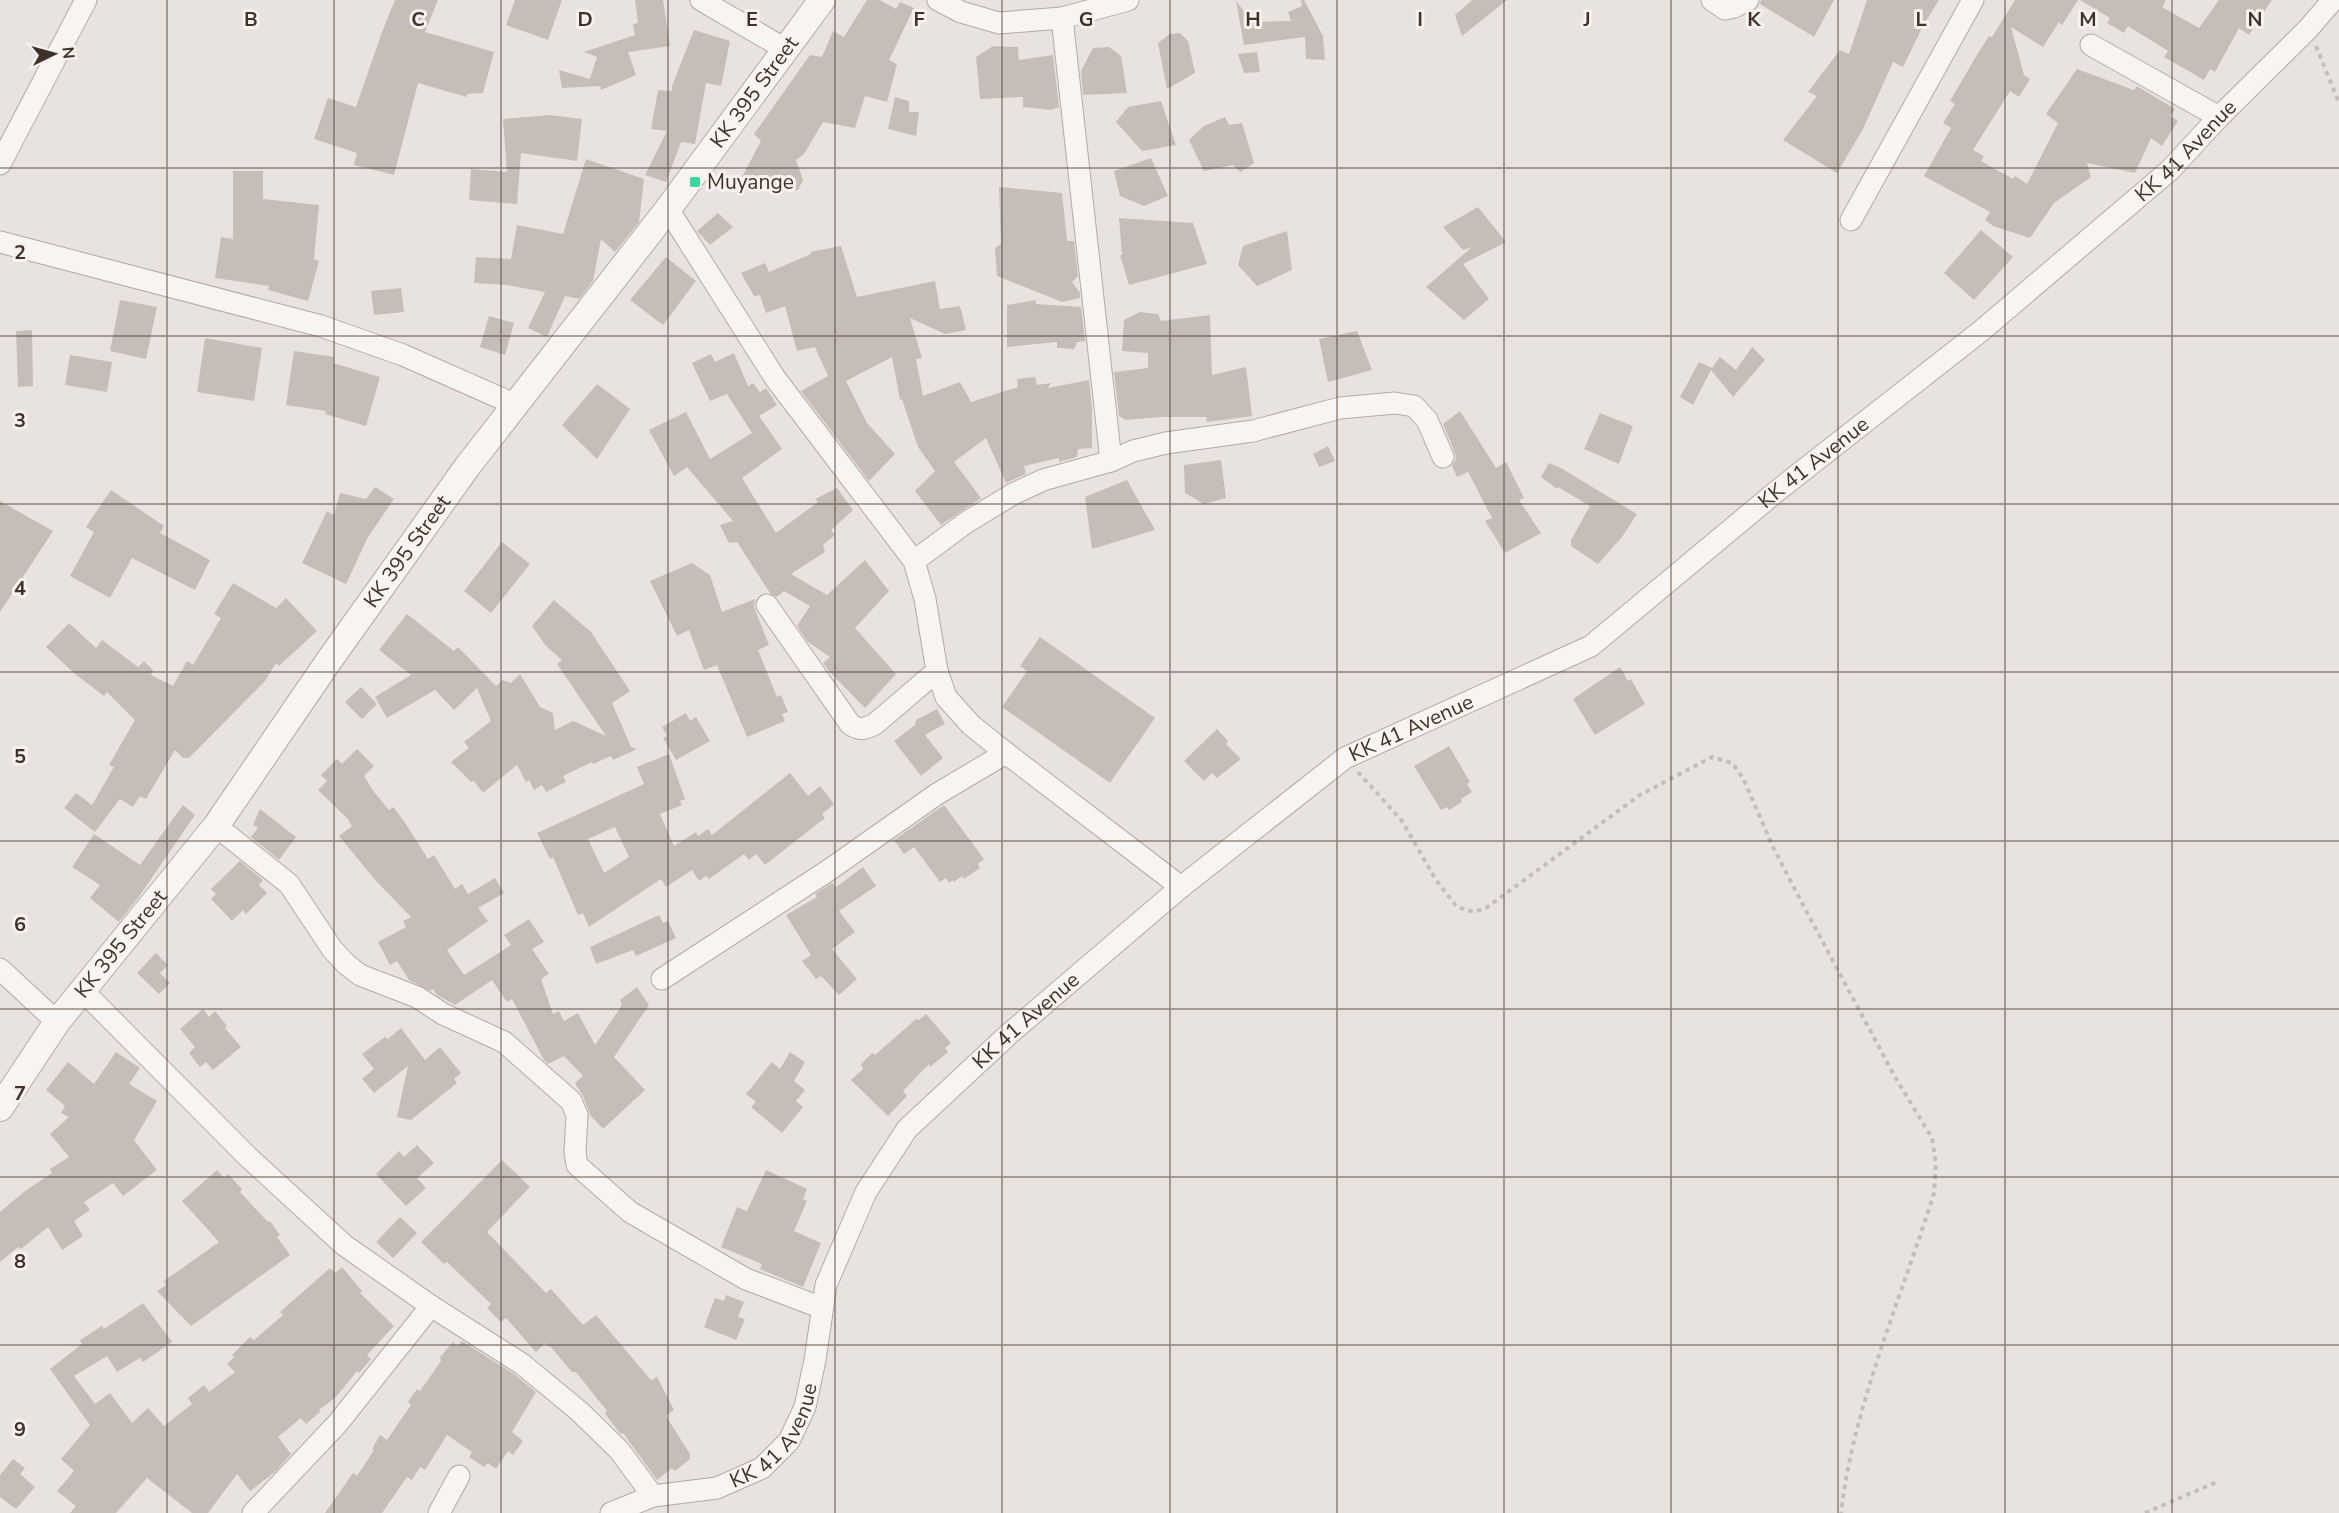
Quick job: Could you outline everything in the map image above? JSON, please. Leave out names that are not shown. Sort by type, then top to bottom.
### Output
[{"type":"street","points":[[0,164],[86,0]]},
{"type":"street","points":[[701,0],[785,49]]},
{"type":"street","name":"KK 395 Street","points":[[0,1108],[57,1022],[216,826],[328,662],[467,467],[668,209],[822,0]]},
{"type":"street","points":[[938,0],[961,12],[999,23],[1062,18],[1128,0]]},
{"type":"street","points":[[1712,0],[1725,9],[1748,0]]},
{"type":"street","points":[[1851,220],[1973,0]]},
{"type":"street","name":"KK 41 Avenue","points":[[611,1513],[653,1496],[717,1488],[762,1468],[789,1441],[805,1407],[815,1360],[826,1285],[866,1192],[907,1129],[1009,1034],[1181,887],[1345,758],[1591,646],[1777,491],[1981,331],[2170,170],[2219,117],[2308,29],[2333,0]]},
{"type":"street","points":[[1062,18],[1111,461]]},
{"type":"street","points":[[2091,45],[2219,117]]},
{"type":"street","points":[[668,209],[775,378],[914,561],[925,599],[937,671],[946,697],[971,724],[1006,753],[1181,887]]},
{"type":"street","points":[[0,242],[321,326],[403,355],[516,405]]},
{"type":"street","points":[[914,561],[967,522],[1013,494],[1043,480],[1111,461],[1133,451],[1166,443],[1253,431],[1340,408],[1395,403],[1414,406],[1427,420],[1443,456]]},
{"type":"street","points":[[767,605],[856,729],[866,729],[875,724],[937,671]]},
{"type":"street","points":[[662,979],[829,870],[937,794],[1006,753]]},
{"type":"street","points":[[216,826],[289,884],[332,949],[360,975],[417,997],[443,1014],[504,1042],[571,1101],[577,1115],[575,1152],[577,1165],[630,1212],[746,1279],[822,1308]]},
{"type":"street","points":[[0,969],[57,1022]]},
{"type":"street","points":[[82,990],[271,1178],[344,1245],[431,1306],[522,1364],[579,1411],[619,1449],[653,1496]]},
{"type":"street","points":[[253,1513],[338,1423],[431,1306]]},
{"type":"street","points":[[439,1513],[459,1476]]},
{"type":"path","points":[[2308,29],[2339,103]]},
{"type":"path","points":[[1345,758],[1402,821],[1436,880],[1457,907],[1474,912],[1486,908],[1640,795],[1712,757],[1732,763],[1743,778],[1773,847],[1802,903],[1895,1077],[1932,1138],[1936,1164],[1934,1193],[1875,1371],[1848,1466],[1841,1513]]},
{"type":"path","points":[[2145,1513],[2219,1481]]},
{"type":"building","points":[[395,0],[438,0],[425,32],[494,52],[483,93],[467,94],[467,97],[418,83],[394,175],[354,165],[357,153],[314,139],[328,98],[356,107]]},
{"type":"building","points":[[515,0],[562,0],[548,40],[506,25]]},
{"type":"building","points":[[635,0],[663,0],[670,46],[628,52],[636,75],[601,90],[600,86],[562,88],[559,70],[590,79],[597,57],[584,52],[635,35],[633,24],[638,23]]},
{"type":"building","points":[[867,0],[880,0],[896,9],[900,2],[914,8],[889,60],[897,64],[887,102],[865,96],[855,128],[823,122],[804,154],[796,160],[803,180],[798,190],[770,191],[742,177],[761,141],[754,134],[810,55],[822,57],[833,31],[844,37]]},
{"type":"building","points":[[1301,0],[1304,0],[1323,36],[1325,60],[1306,59],[1305,37],[1244,45],[1236,1],[1253,22],[1291,21],[1288,12],[1302,6]]},
{"type":"building","points":[[1472,0],[1507,0],[1462,36],[1455,15]]},
{"type":"building","points":[[1761,0],[1834,0],[1814,37],[1760,4]]},
{"type":"building","points":[[1867,0],[1939,0],[1903,67],[1893,62],[1863,129],[1837,173],[1783,140],[1817,96],[1808,92],[1840,50],[1849,54]]},
{"type":"building","points":[[2015,0],[2078,0],[2062,25],[2059,22],[2043,47],[2011,27],[2024,75],[2030,79],[2019,97],[2010,91],[1973,150],[1984,156],[1981,161],[2027,184],[2058,123],[2046,114],[2077,69],[2134,90],[2137,86],[2175,109],[2170,116],[2178,121],[2162,146],[2151,138],[2135,173],[2087,163],[2091,177],[2054,203],[2030,238],[1993,226],[1985,220],[1990,212],[1924,176],[1951,128],[1943,123],[1955,104],[1950,101],[1978,53],[1989,36],[1992,37]]},
{"type":"building","points":[[2080,0],[2166,0],[2162,7],[2199,28],[2219,0],[2272,0],[2249,35],[2239,28],[2215,72],[2210,69],[2204,80],[2164,57],[2168,51],[2128,26],[2124,33],[2107,23],[2110,18]]},
{"type":"building","points":[[694,30],[730,41],[721,86],[706,83],[695,144],[681,142],[666,182],[645,175],[667,131],[651,129],[658,90],[672,91]]},
{"type":"building","points":[[1180,33],[1188,41],[1195,73],[1167,89],[1158,43],[1170,34]]},
{"type":"building","points":[[993,46],[1018,47],[1019,60],[1053,55],[1059,107],[1051,110],[1023,107],[1023,97],[980,99],[976,57]]},
{"type":"building","points":[[1109,47],[1121,56],[1127,93],[1083,95],[1081,71],[1093,48]]},
{"type":"building","points":[[1257,52],[1260,72],[1244,73],[1238,54]]},
{"type":"building","points":[[895,97],[909,101],[909,112],[919,112],[916,136],[888,129]]},
{"type":"building","points":[[1161,101],[1176,145],[1142,151],[1116,122],[1128,107]]},
{"type":"building","points":[[550,115],[582,119],[577,161],[521,153],[517,204],[469,200],[471,169],[507,172],[503,119]]},
{"type":"building","points":[[1225,117],[1229,125],[1242,123],[1254,163],[1240,172],[1233,165],[1204,171],[1189,140],[1204,126]]},
{"type":"building","points":[[1151,158],[1168,196],[1144,206],[1120,196],[1114,171]]},
{"type":"building","points":[[586,159],[644,179],[639,222],[615,252],[601,239],[593,281],[579,299],[565,296],[547,337],[528,328],[545,292],[506,285],[474,283],[476,257],[511,259],[517,225],[563,234]]},
{"type":"building","points":[[233,171],[263,171],[263,199],[319,205],[314,259],[319,261],[308,301],[268,290],[269,286],[215,278],[221,237],[233,239]]},
{"type":"building","points":[[999,187],[1062,193],[1067,241],[1074,241],[1078,276],[1072,282],[1080,293],[1080,298],[1062,302],[997,276],[995,248],[1001,244]]},
{"type":"building","points":[[1478,207],[1506,242],[1463,264],[1489,299],[1464,320],[1426,287],[1472,247],[1463,250],[1443,227]]},
{"type":"building","points":[[718,213],[733,227],[710,245],[697,231]]},
{"type":"building","points":[[1119,218],[1193,223],[1207,264],[1129,285],[1120,255],[1122,255]]},
{"type":"building","points":[[1981,230],[2013,257],[1974,300],[1944,273]]},
{"type":"building","points":[[1287,231],[1292,270],[1257,286],[1238,265],[1243,246]]},
{"type":"building","points":[[841,246],[857,297],[935,281],[940,309],[960,306],[966,330],[945,334],[910,318],[922,358],[916,359],[923,396],[960,382],[971,402],[1018,387],[1017,379],[1035,377],[1037,385],[1051,383],[1048,388],[1089,380],[1092,448],[1078,449],[1077,457],[1059,462],[1059,458],[1024,466],[1026,474],[1006,483],[986,438],[954,462],[981,498],[941,525],[915,491],[935,471],[918,447],[902,399],[900,400],[892,357],[846,381],[867,423],[895,454],[869,481],[801,391],[828,376],[815,347],[797,351],[785,306],[766,313],[760,295],[754,296],[741,273],[765,263],[769,272],[811,254],[810,252]]},
{"type":"building","points":[[666,257],[696,281],[663,325],[630,300]]},
{"type":"building","points":[[401,288],[404,312],[374,315],[371,291]]},
{"type":"building","points":[[120,300],[157,307],[146,359],[110,351]]},
{"type":"building","points":[[1036,300],[1036,304],[1081,307],[1085,341],[1077,342],[1074,349],[1057,348],[1057,342],[1007,347],[1007,305]]},
{"type":"building","points":[[1140,312],[1158,314],[1161,321],[1210,315],[1212,375],[1246,367],[1252,416],[1207,422],[1206,417],[1126,420],[1119,416],[1114,372],[1148,368],[1148,353],[1122,351],[1124,320]]},
{"type":"building","points":[[489,316],[514,323],[505,355],[480,347]]},
{"type":"building","points":[[32,330],[33,386],[18,387],[16,331]]},
{"type":"building","points":[[1357,331],[1372,370],[1328,382],[1319,339]]},
{"type":"building","points":[[205,338],[262,348],[254,401],[197,392]]},
{"type":"building","points":[[1752,347],[1765,360],[1733,397],[1711,370],[1693,405],[1680,397],[1699,362],[1712,368],[1720,357],[1736,370]]},
{"type":"building","points":[[294,351],[334,357],[333,363],[380,377],[366,426],[325,414],[326,411],[286,405]]},
{"type":"building","points":[[734,353],[748,386],[753,383],[760,392],[766,388],[777,405],[759,416],[782,449],[742,478],[776,533],[818,502],[815,499],[837,488],[853,510],[831,530],[835,535],[823,545],[825,552],[791,574],[827,595],[865,560],[889,591],[855,628],[896,674],[865,708],[823,663],[830,657],[808,642],[797,626],[810,606],[784,591],[777,597],[770,593],[737,542],[729,543],[720,525],[733,521],[687,467],[674,476],[649,430],[686,412],[710,459],[752,433],[727,394],[710,401],[692,363],[711,354],[715,362]]},
{"type":"building","points":[[70,355],[112,362],[107,392],[65,385]]},
{"type":"building","points":[[597,384],[630,409],[597,459],[562,425]]},
{"type":"building","points":[[1460,411],[1496,468],[1506,462],[1524,498],[1519,500],[1541,533],[1505,553],[1485,521],[1492,518],[1468,472],[1457,477],[1452,466],[1456,459],[1455,453],[1443,424]]},
{"type":"building","points":[[1600,413],[1633,426],[1619,464],[1584,449]]},
{"type":"building","points":[[1328,446],[1335,461],[1319,467],[1313,454]]},
{"type":"building","points":[[1221,460],[1226,498],[1204,504],[1185,493],[1184,465]]},
{"type":"building","points":[[1549,463],[1637,514],[1622,537],[1598,564],[1571,546],[1571,540],[1590,506],[1558,487],[1557,489],[1541,477]]},
{"type":"building","points":[[1127,480],[1155,530],[1092,549],[1085,497]]},
{"type":"building","points":[[375,487],[394,499],[368,537],[346,584],[302,563],[327,511],[334,515],[340,493],[366,499]]},
{"type":"building","points":[[111,490],[164,526],[160,533],[210,560],[195,590],[132,558],[110,598],[70,576],[94,532],[86,527]]},
{"type":"building","points":[[0,501],[53,531],[0,612]]},
{"type":"building","points":[[502,542],[530,564],[491,613],[464,591]]},
{"type":"building","points":[[692,563],[710,575],[722,612],[755,599],[754,607],[769,645],[758,650],[777,697],[781,695],[788,712],[782,714],[785,721],[747,737],[717,665],[704,670],[689,630],[677,636],[650,581]]},
{"type":"building","points":[[233,583],[276,608],[286,598],[317,631],[279,666],[276,663],[265,681],[189,758],[183,758],[175,750],[146,799],[140,796],[133,807],[120,799],[95,832],[64,808],[76,793],[92,805],[114,767],[109,765],[135,720],[107,692],[104,696],[75,674],[46,647],[69,623],[96,648],[102,640],[138,667],[144,661],[153,670],[151,675],[173,686],[187,661],[193,665],[221,618],[214,614]]},
{"type":"building","points":[[554,600],[591,632],[630,691],[612,703],[631,747],[637,749],[613,760],[611,756],[593,764],[592,762],[563,776],[566,782],[546,792],[542,785],[534,790],[529,780],[526,782],[517,765],[483,793],[474,781],[471,782],[451,762],[469,748],[464,742],[491,721],[477,688],[454,710],[435,690],[387,718],[375,697],[411,675],[379,650],[407,614],[454,651],[458,647],[496,686],[503,680],[511,683],[520,674],[540,707],[553,713],[555,730],[573,721],[606,736],[557,664],[562,660],[546,646],[532,626]]},
{"type":"building","points":[[1040,637],[1155,718],[1110,783],[1002,707],[1027,671],[1020,666]]},
{"type":"building","points":[[1620,667],[1628,681],[1631,679],[1645,704],[1595,735],[1573,699]]},
{"type":"building","points":[[361,687],[377,704],[362,719],[345,702]]},
{"type":"building","points":[[937,709],[945,724],[925,735],[943,758],[921,776],[894,741],[915,725],[916,720]]},
{"type":"building","points":[[686,713],[690,721],[696,717],[710,741],[676,760],[663,738],[667,736],[662,727]]},
{"type":"building","points":[[1217,729],[1228,741],[1226,744],[1241,759],[1217,778],[1212,773],[1204,781],[1184,761]]},
{"type":"building","points":[[1449,746],[1470,782],[1467,784],[1472,792],[1449,810],[1447,807],[1441,810],[1414,766]]},
{"type":"building","points":[[357,749],[374,766],[364,776],[374,792],[389,810],[393,807],[428,859],[434,855],[455,889],[462,884],[468,894],[495,878],[504,893],[478,908],[488,921],[447,950],[464,975],[511,945],[504,935],[529,919],[544,942],[532,949],[549,974],[541,979],[553,1014],[559,1011],[564,1021],[578,1013],[595,1045],[622,1005],[620,1000],[637,987],[649,1005],[614,1057],[645,1090],[603,1129],[590,1115],[575,1083],[583,1076],[564,1056],[548,1064],[544,1060],[512,999],[507,1002],[492,980],[455,1005],[437,995],[433,989],[430,991],[409,980],[397,961],[390,965],[378,942],[406,927],[403,921],[411,917],[377,882],[339,836],[352,826],[350,821],[318,790],[327,781],[321,775],[337,759],[342,764]]},
{"type":"building","points":[[669,754],[685,799],[680,801],[682,805],[660,814],[674,846],[696,832],[698,836],[708,829],[712,835],[790,773],[808,796],[820,786],[834,804],[822,814],[825,818],[765,865],[756,854],[749,860],[744,854],[709,879],[706,876],[699,881],[692,870],[666,887],[661,879],[589,927],[583,913],[578,915],[553,857],[550,859],[537,833],[644,784],[637,767]],"holes":[[[615,827],[629,857],[604,873],[588,839]]]},
{"type":"building","points":[[183,805],[195,815],[119,922],[90,898],[100,885],[72,867],[94,834],[140,865]]},
{"type":"building","points":[[944,805],[984,859],[978,864],[980,868],[964,879],[962,876],[949,883],[946,878],[940,882],[914,847],[904,854],[894,840]]},
{"type":"building","points":[[260,809],[296,837],[279,860],[251,837],[258,828],[253,825]]},
{"type":"building","points":[[240,861],[263,880],[259,885],[267,893],[246,914],[243,910],[232,921],[211,899],[216,894],[211,889]]},
{"type":"building","points":[[863,867],[876,886],[839,911],[855,932],[832,949],[857,979],[839,995],[821,976],[816,979],[802,961],[811,955],[786,915],[817,897],[815,894],[832,883],[836,887]]},
{"type":"building","points":[[659,915],[663,923],[668,921],[676,938],[636,956],[633,950],[596,964],[590,947]]},
{"type":"building","points":[[156,953],[168,965],[160,973],[170,983],[159,994],[137,973]]},
{"type":"building","points":[[203,1009],[209,1017],[215,1011],[227,1026],[225,1028],[241,1047],[213,1070],[206,1062],[200,1067],[189,1053],[195,1047],[180,1029]]},
{"type":"building","points":[[926,1014],[951,1043],[945,1048],[948,1052],[930,1067],[929,1064],[903,1091],[907,1096],[888,1116],[851,1080],[863,1069],[861,1064],[872,1053],[875,1055],[916,1019],[919,1020]]},
{"type":"building","points":[[401,1028],[425,1060],[440,1047],[461,1073],[454,1079],[457,1083],[411,1120],[397,1117],[408,1066],[374,1093],[362,1079],[374,1069],[362,1054],[385,1037],[388,1039]]},
{"type":"building","points":[[116,1052],[140,1068],[129,1084],[157,1101],[134,1140],[157,1170],[123,1196],[113,1183],[84,1202],[90,1210],[74,1221],[83,1236],[62,1250],[48,1227],[21,1249],[18,1247],[0,1262],[0,1212],[25,1191],[52,1173],[50,1169],[69,1157],[50,1134],[69,1117],[61,1113],[65,1106],[46,1090],[68,1062],[94,1084]]},
{"type":"building","points":[[790,1052],[805,1062],[794,1081],[805,1090],[796,1101],[803,1107],[782,1133],[751,1107],[756,1102],[746,1094],[772,1062],[780,1069]]},
{"type":"building","points":[[417,1145],[434,1163],[417,1178],[426,1188],[406,1206],[376,1174],[399,1151],[404,1157]]},
{"type":"building","points":[[502,1160],[530,1187],[487,1232],[546,1293],[551,1289],[583,1325],[596,1315],[651,1380],[657,1377],[674,1410],[666,1416],[690,1454],[690,1459],[675,1471],[672,1468],[657,1480],[623,1433],[621,1434],[609,1419],[605,1413],[607,1411],[576,1372],[572,1372],[545,1343],[536,1352],[506,1318],[501,1322],[487,1308],[491,1304],[447,1262],[444,1264],[421,1242]]},
{"type":"building","points":[[217,1170],[224,1178],[228,1174],[242,1189],[240,1192],[268,1222],[270,1221],[280,1235],[277,1237],[290,1255],[191,1326],[157,1291],[166,1285],[164,1281],[219,1242],[182,1201]]},
{"type":"building","points":[[766,1170],[807,1189],[803,1199],[807,1201],[794,1231],[821,1243],[803,1287],[760,1269],[762,1264],[721,1247],[737,1207],[747,1211]]},
{"type":"building","points":[[400,1217],[417,1233],[393,1258],[376,1242]]},
{"type":"building","points":[[342,1267],[362,1291],[360,1293],[394,1326],[367,1355],[371,1359],[359,1373],[357,1371],[336,1397],[306,1424],[301,1418],[278,1437],[291,1454],[276,1471],[250,1491],[237,1474],[208,1513],[192,1513],[147,1478],[116,1513],[70,1513],[76,1506],[57,1491],[74,1471],[61,1459],[90,1425],[50,1369],[82,1344],[80,1340],[102,1326],[104,1329],[143,1303],[172,1342],[143,1362],[140,1358],[117,1372],[107,1356],[74,1376],[95,1404],[110,1393],[132,1423],[148,1408],[164,1426],[192,1404],[188,1398],[204,1385],[209,1392],[235,1372],[227,1364],[234,1357],[232,1355],[250,1337],[254,1340],[283,1315],[280,1312],[330,1268],[335,1273]]},
{"type":"building","points":[[726,1295],[744,1302],[738,1317],[745,1319],[736,1340],[704,1327],[715,1298],[724,1301]]},
{"type":"building","points":[[462,1341],[514,1374],[536,1392],[512,1432],[523,1441],[513,1455],[508,1451],[496,1469],[488,1463],[484,1467],[469,1457],[472,1452],[447,1435],[425,1470],[420,1467],[412,1480],[407,1477],[382,1513],[325,1513],[353,1473],[357,1476],[374,1450],[372,1449],[380,1435],[387,1440],[411,1405],[408,1402],[417,1389],[420,1391],[441,1361],[440,1357],[453,1342],[457,1346]]},
{"type":"building","points":[[13,1459],[25,1468],[20,1474],[35,1487],[16,1509],[0,1497],[0,1475]]},
{"type":"place","name":"Muyange","points":[[695,182]]}]
